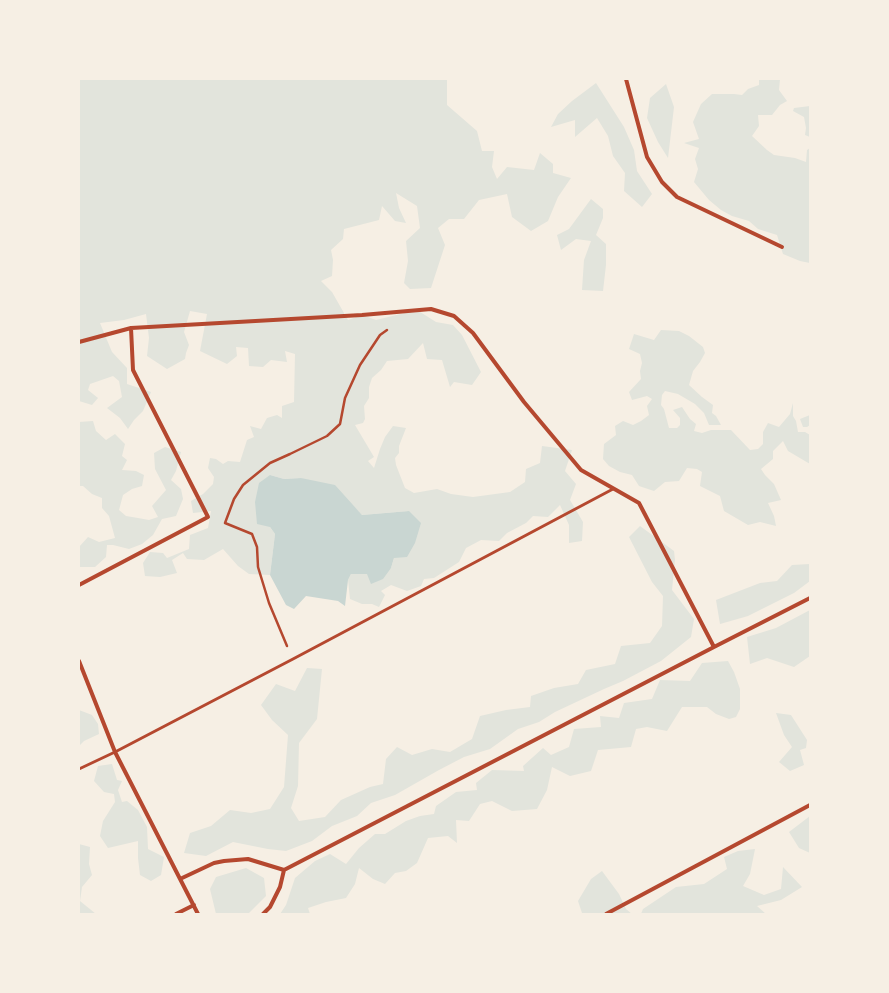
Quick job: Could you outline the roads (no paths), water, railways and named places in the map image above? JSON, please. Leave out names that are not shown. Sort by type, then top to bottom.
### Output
[{"type":"street","points":[[626,79],[647,157],[662,182],[677,197],[782,247]]},
{"type":"street","points":[[79,342],[131,328],[404,312],[431,309],[454,316],[473,334],[524,402],[581,470],[639,503],[714,647]]},
{"type":"street","points":[[79,585],[208,517],[133,370],[131,328]]},
{"type":"street","points":[[180,879],[214,863],[224,861],[248,859],[284,870],[810,598]]},
{"type":"street","points":[[79,661],[115,752],[198,914]]},
{"type":"street","points":[[606,914],[810,806]]},
{"type":"street","points":[[263,914],[270,906],[280,887],[284,870]]},
{"type":"street","points":[[176,914],[194,905]]},
{"type":"lane","points":[[79,769],[115,752],[293,659],[613,489]]}]
